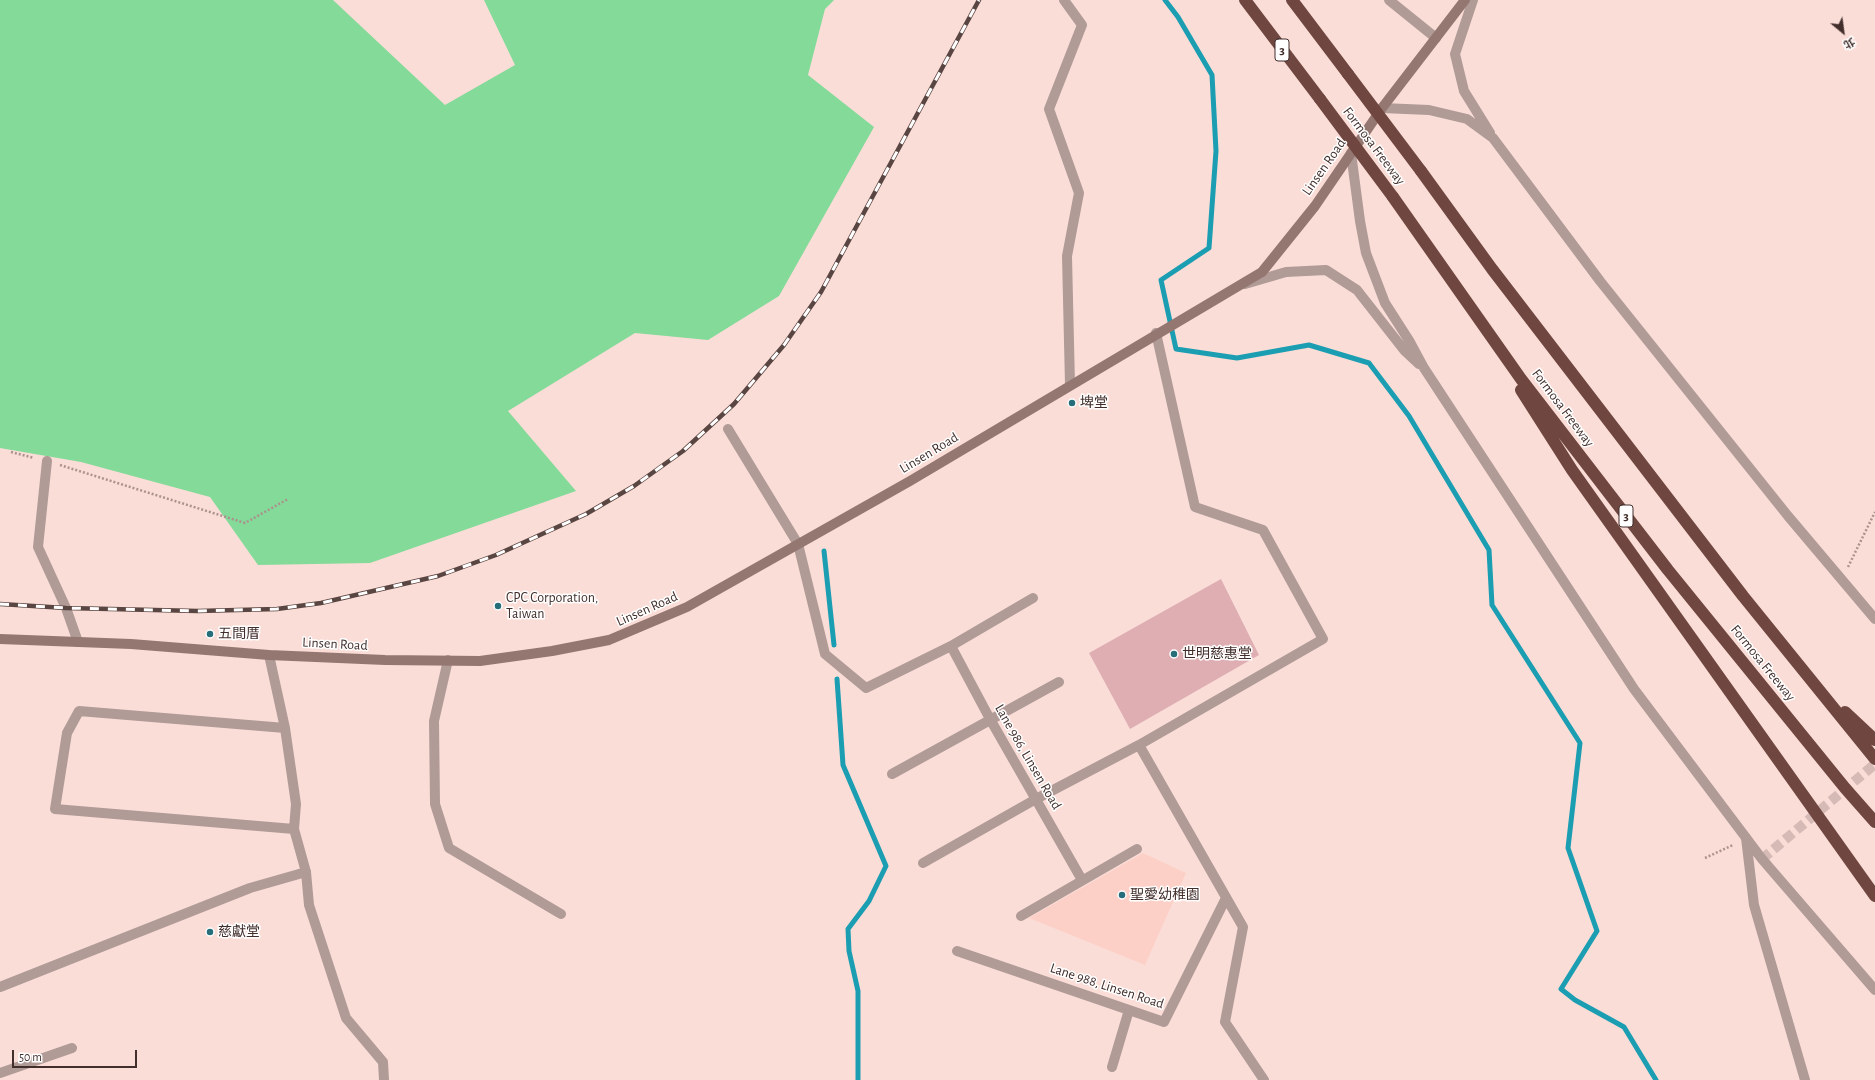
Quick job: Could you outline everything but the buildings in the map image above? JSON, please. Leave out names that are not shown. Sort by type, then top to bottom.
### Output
[{"type":"highway","name":"Formosa Freeway","points":[[1245,0],[1393,197],[1463,299],[1521,379],[1668,570],[1845,788],[1875,822]]},
{"type":"highway","name":"Formosa Freeway","points":[[1292,0],[1421,171],[1492,269],[1574,376],[1743,596],[1875,759]]},
{"type":"highway","points":[[1463,299],[1572,470],[1875,896]]},
{"type":"highway","points":[[1815,685],[1875,740]]},
{"type":"main road","name":"Linsen Road","points":[[0,639],[131,644],[269,655],[385,660],[480,660],[552,651],[609,640],[687,607],[910,481],[1262,272],[1315,206],[1382,108],[1465,0]]},
{"type":"street","points":[[1064,0],[1082,25],[1049,109],[1079,193],[1067,256],[1070,385]]},
{"type":"street","points":[[1389,0],[1436,38]]},
{"type":"street","points":[[1473,0],[1455,54],[1464,92],[1493,138],[1600,281],[1788,516],[1875,619]]},
{"type":"street","points":[[1382,108],[1429,110],[1467,119],[1493,138]]},
{"type":"street","points":[[1351,153],[1366,253],[1385,303],[1410,342],[1424,368],[1634,689],[1762,859],[1875,990]]},
{"type":"street","points":[[1241,285],[1286,272],[1326,270],[1357,290],[1404,350],[1424,368]]},
{"type":"street","points":[[923,863],[1036,799],[1139,745],[1322,639],[1263,530],[1195,507],[1159,332]]},
{"type":"street","points":[[728,429],[798,544],[825,654],[866,688],[951,646],[1033,598]]},
{"type":"street","points":[[48,461],[38,547],[66,608],[78,642]]},
{"type":"street","name":"Lane 986, Linsen Road","points":[[951,646],[990,719],[1082,880]]},
{"type":"street","points":[[269,655],[285,728],[296,804],[294,829],[306,872],[309,905],[346,1018],[383,1062],[384,1080]]},
{"type":"street","points":[[448,660],[434,721],[435,804],[449,848],[561,914]]},
{"type":"street","points":[[892,774],[1059,682]]},
{"type":"street","points":[[285,728],[79,710],[67,733],[54,809],[294,829]]},
{"type":"street","points":[[1139,745],[1243,927],[1225,1022],[1264,1080]]},
{"type":"street","points":[[1746,838],[1754,905],[1805,1080]]},
{"type":"street","points":[[1021,916],[1138,849]]},
{"type":"street","points":[[0,987],[250,888],[306,872]]},
{"type":"street","name":"Lane 988, Linsen Road","points":[[957,951],[1164,1022],[1226,898]]},
{"type":"street","points":[[1112,1067],[1129,1010]]},
{"type":"street","points":[[0,1073],[72,1048]]},
{"type":"path","points":[[11,452],[48,461],[245,523],[288,499]]},
{"type":"path","points":[[1842,580],[1875,512]]},
{"type":"path","points":[[1705,858],[1746,838]]},
{"type":"shaded area","name":"聖愛幼稚園","points":[[1143,853],[1186,873],[1145,965],[1029,918]]},
{"type":"green space","points":[[0,0],[333,0],[445,105],[515,65],[484,0],[834,0],[825,9],[808,75],[874,127],[779,296],[708,340],[635,333],[508,411],[576,491],[370,563],[258,565],[210,497],[81,462],[0,448]]},
{"type":"waterway","points":[[1165,0],[1178,17],[1212,75],[1216,151],[1209,248],[1161,280],[1176,349],[1237,358],[1309,345],[1369,363],[1409,416],[1489,550],[1492,605],[1580,743],[1568,848],[1597,931],[1561,989],[1575,1000],[1624,1027],[1656,1080]]},
{"type":"waterway","points":[[824,551],[834,645]]},
{"type":"waterway","points":[[837,679],[843,765],[886,866],[869,901],[848,929],[849,951],[858,991],[858,1080]]},
{"type":"tunnel","points":[[1762,859],[1875,764]]},
{"type":"railway","points":[[0,604],[66,608],[198,611],[277,609],[321,603],[438,576],[496,555],[586,514],[634,486],[683,451],[734,404],[784,345],[821,292],[979,0]]},
{"type":"place","name":"埤堂","points":[[1072,403]]},
{"type":"place","name":"CPC Corporation, Taiwan","points":[[498,606]]},
{"type":"place","name":"五間厝","points":[[210,634]]},
{"type":"place","name":"世明慈惠堂","points":[[1174,654]]},
{"type":"place","name":"聖愛幼稚園","points":[[1122,895]]},
{"type":"place","name":"慈獻堂","points":[[210,932]]}]
